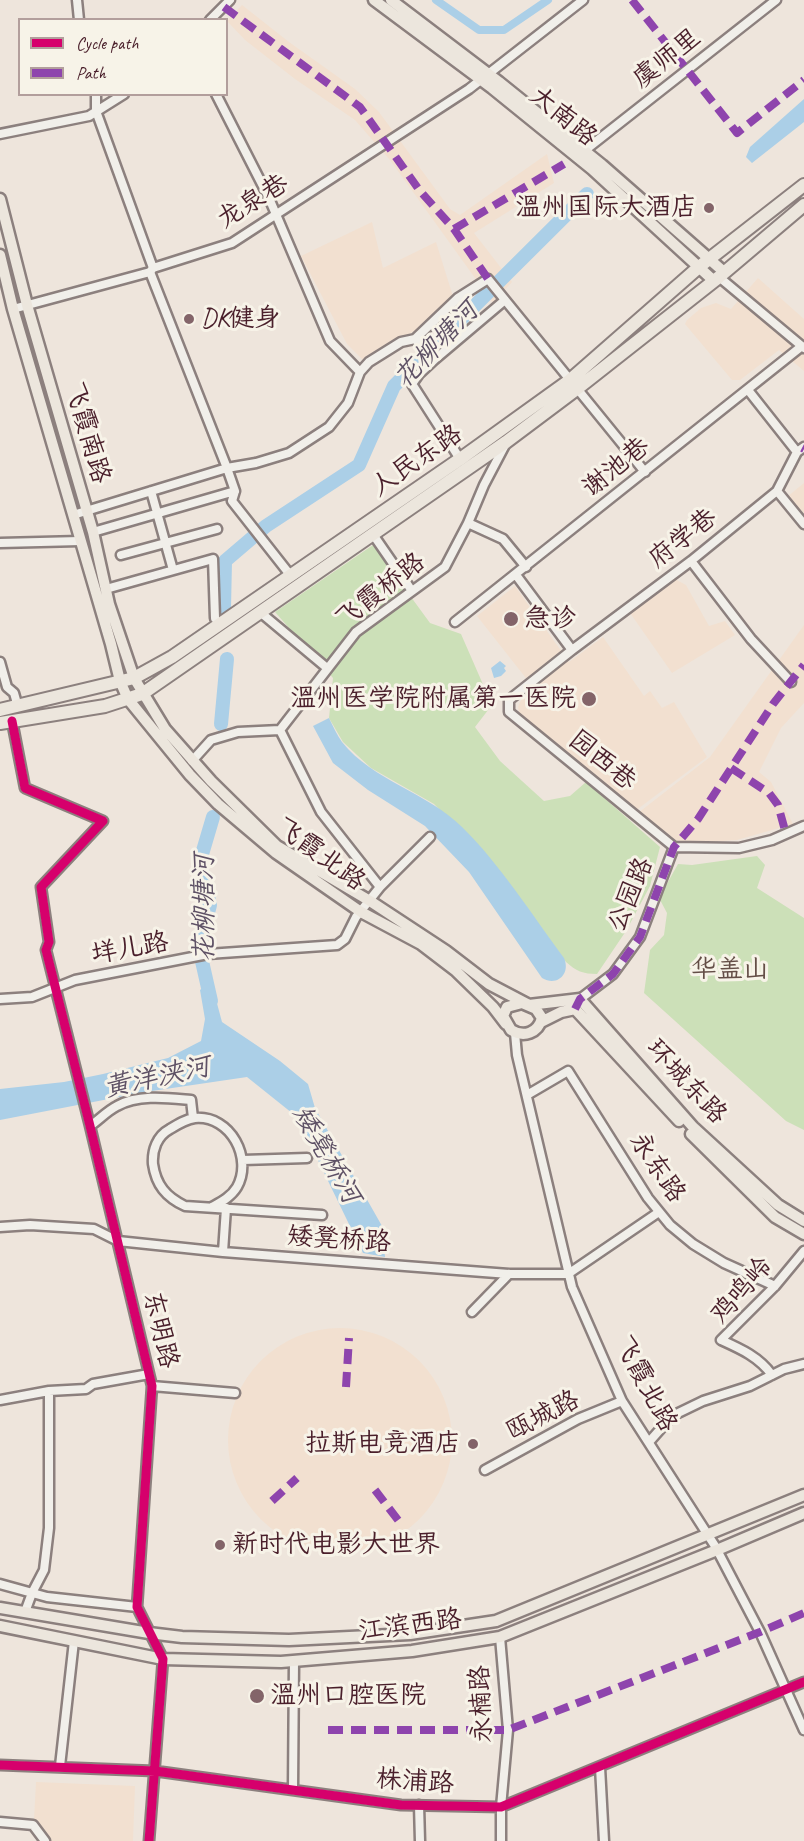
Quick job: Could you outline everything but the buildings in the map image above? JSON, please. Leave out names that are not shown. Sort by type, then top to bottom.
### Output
[{"type":"highway","name":"人民东路","points":[[6,722],[105,705],[142,694],[506,442],[574,384],[704,263],[804,185]]},
{"type":"highway","name":"人民东路","points":[[0,710],[134,678],[172,657],[460,459],[574,384],[719,277],[804,205]]},
{"type":"main road","name":"大南路","points":[[374,0],[485,77],[584,151],[598,169]]},
{"type":"main road","name":"大南路","points":[[391,0],[614,182],[719,277]]},
{"type":"main road","name":"飞霞南路","points":[[0,199],[27,305],[93,532],[109,604],[134,678],[142,694]]},
{"type":"main road","name":"飞霞南路","points":[[0,255],[13,309],[120,681]]},
{"type":"main road","name":"飞霞北路","points":[[120,681],[128,699],[190,775],[218,804],[276,853],[361,912],[421,944],[455,970],[493,1006],[516,1033]]},
{"type":"main road","name":"飞霞北路","points":[[142,694],[165,729],[192,761],[277,846],[370,901],[446,951],[489,984],[539,1011],[541,1022]]},
{"type":"main road","points":[[506,1024],[503,1016],[507,1006],[514,1004],[577,1004]]},
{"type":"main road","points":[[516,1033],[527,1034],[541,1022],[577,1004]]},
{"type":"main road","name":"环城东路","points":[[577,1004],[693,1126],[778,1205],[804,1221]]},
{"type":"main road","name":"环城东路","points":[[577,1004],[688,1131],[775,1217],[804,1234]]},
{"type":"main road","name":"江滨西路","points":[[0,1608],[182,1637],[289,1640],[410,1634],[496,1621],[804,1495]]},
{"type":"main road","name":"江滨西路","points":[[0,1626],[163,1659],[294,1661],[412,1651],[500,1637],[804,1513]]},
{"type":"street","points":[[77,0],[79,18]]},
{"type":"street","points":[[212,18],[230,0]]},
{"type":"street","name":"龙泉巷","points":[[13,309],[152,270],[232,243],[485,77],[583,0]]},
{"type":"street","name":"虞师里","points":[[584,151],[776,0]]},
{"type":"street","points":[[96,96],[96,111],[152,270],[235,491],[232,501],[291,576]]},
{"type":"street","points":[[0,134],[89,116],[121,96]]},
{"type":"street","points":[[217,96],[275,214],[330,341],[360,372]]},
{"type":"street","points":[[719,277],[803,347]]},
{"type":"street","points":[[418,343],[458,298],[488,279],[645,472]]},
{"type":"street","points":[[460,459],[412,384],[433,359],[505,300]]},
{"type":"street","points":[[73,515],[227,468],[256,463],[289,453],[329,427],[348,403],[360,372],[369,362],[401,342],[418,343],[433,359]]},
{"type":"street","name":"谢池巷","points":[[455,622],[803,347]]},
{"type":"street","points":[[748,390],[801,450]]},
{"type":"street","name":"飞霞桥路","points":[[280,730],[356,632],[445,567],[506,442]]},
{"type":"street","name":"府学巷","points":[[572,650],[691,561],[777,491],[801,450]]},
{"type":"street","points":[[151,491],[173,570]]},
{"type":"street","points":[[93,532],[235,491]]},
{"type":"street","points":[[777,491],[804,524]]},
{"type":"street","points":[[468,523],[503,539],[526,567]]},
{"type":"street","points":[[121,555],[217,529]]},
{"type":"street","points":[[372,533],[412,591]]},
{"type":"street","points":[[0,543],[80,541]]},
{"type":"street","points":[[106,589],[213,559],[215,618]]},
{"type":"street","points":[[691,561],[751,639],[791,682]]},
{"type":"street","points":[[516,575],[572,650]]},
{"type":"street","points":[[260,612],[327,668]]},
{"type":"street","name":"园西巷","points":[[572,650],[509,700],[509,712],[674,847]]},
{"type":"street","points":[[0,662],[7,687],[14,693],[18,707]]},
{"type":"street","name":"东明路","points":[[6,722],[25,788],[103,821],[42,887],[49,942],[46,950],[152,1386],[137,1607],[163,1659]]},
{"type":"street","points":[[192,761],[211,740],[238,732],[280,730],[321,812],[380,887]]},
{"type":"street","points":[[674,847],[739,848],[772,840],[804,826]]},
{"type":"street","points":[[361,912],[380,887],[430,837]]},
{"type":"street","name":"公园路","points":[[577,1004],[613,974],[640,937],[674,847]]},
{"type":"street","name":"垟儿路","points":[[0,999],[32,997],[75,980],[208,954],[337,945],[345,939],[361,912]]},
{"type":"street","name":"飞霞北路","points":[[516,1033],[517,1055],[568,1274],[622,1401],[717,1550],[760,1632],[804,1730]]},
{"type":"street","name":"永东路","points":[[527,1095],[568,1071],[648,1198],[670,1225],[693,1244],[743,1272],[775,1286]]},
{"type":"street","points":[[90,1126],[116,1106],[159,1097],[191,1100],[193,1118]]},
{"type":"street","points":[[212,1207],[225,1200],[236,1189],[243,1172],[243,1160],[238,1145],[227,1130],[215,1122],[193,1118],[165,1131],[156,1143],[153,1161],[155,1178],[172,1200],[185,1206],[322,1215]]},
{"type":"street","points":[[243,1160],[307,1158]]},
{"type":"street","points":[[223,1252],[226,1208]]},
{"type":"street","points":[[568,1274],[659,1212]]},
{"type":"street","name":"矮凳桥路","points":[[0,1227],[30,1225],[94,1228],[118,1241],[223,1252],[510,1274],[568,1274]]},
{"type":"street","name":"鸡鸣岭","points":[[772,1375],[762,1363],[721,1340],[775,1286],[804,1251]]},
{"type":"street","points":[[472,1312],[510,1274]]},
{"type":"street","points":[[649,1442],[672,1416],[703,1401],[750,1386],[784,1369],[804,1364]]},
{"type":"street","points":[[0,1400],[50,1391],[86,1389],[93,1383],[149,1374]]},
{"type":"street","points":[[152,1386],[235,1393]]},
{"type":"street","points":[[26,1612],[32,1593],[44,1570],[49,1528],[50,1391]]},
{"type":"street","name":"瓯城路","points":[[485,1470],[578,1419],[622,1401]]},
{"type":"street","points":[[0,1584],[47,1597],[137,1607]]},
{"type":"street","name":"永楠路","points":[[500,1637],[507,1730],[501,1807],[501,1841]]},
{"type":"street","points":[[60,1766],[74,1641]]},
{"type":"street","points":[[149,1841],[163,1659]]},
{"type":"street","points":[[293,1789],[294,1661]]},
{"type":"street","name":"株浦路","points":[[0,1764],[155,1771],[401,1805],[501,1807],[804,1682]]},
{"type":"street","points":[[600,1767],[604,1841]]},
{"type":"street","points":[[419,1805],[420,1841]]},
{"type":"street","points":[[0,1822],[33,1825],[45,1841]]},
{"type":"shaded area","points":[[242,5],[355,89],[379,112],[450,209],[460,215],[547,154],[554,183],[474,233],[512,282],[493,303],[390,160],[355,120],[295,79],[245,40],[228,20]]},
{"type":"shaded area","points":[[372,222],[383,268],[436,242],[456,306],[364,361],[347,344],[301,256]]},
{"type":"shaded area","points":[[758,278],[804,319],[804,371],[779,350],[740,380],[732,380],[685,324],[701,308],[716,303],[731,309]]},
{"type":"shaded area","points":[[804,483],[804,513],[787,497]]},
{"type":"shaded area","points":[[673,578],[686,585],[709,626],[725,621],[735,635],[672,673],[628,610]]},
{"type":"shaded area","name":"温州医学院附属第一医院","points":[[515,586],[569,662],[603,637],[644,696],[650,691],[662,708],[674,702],[707,757],[635,811],[519,712],[518,707],[529,682],[477,616]]},
{"type":"shaded area","points":[[804,625],[804,703],[781,728],[759,772],[771,782],[793,824],[737,840],[678,844],[638,813],[710,757]]},
{"type":"shaded area","points":[[340,1328],[362,1330],[383,1336],[411,1353],[427,1369],[444,1397],[450,1418],[452,1440],[450,1462],[444,1483],[427,1511],[411,1527],[383,1544],[362,1550],[340,1552],[318,1550],[297,1544],[269,1527],[253,1511],[236,1483],[230,1462],[228,1440],[230,1418],[236,1397],[253,1369],[269,1353],[297,1336],[318,1330]]},
{"type":"shaded area","points":[[36,1782],[135,1786],[133,1841],[46,1841],[36,1829],[34,1820]]},
{"type":"green space","points":[[373,545],[430,623],[461,634],[492,705],[475,727],[500,761],[544,801],[570,796],[586,782],[660,847],[650,886],[626,931],[597,974],[580,971],[566,962],[496,867],[434,804],[371,768],[343,742],[329,718],[333,678],[275,612]]},
{"type":"green space","name":"华盖山","points":[[757,856],[765,865],[757,888],[804,918],[804,1130],[786,1121],[644,993],[650,950],[664,935],[667,913],[659,898],[678,864],[692,865]]},
{"type":"water","points":[[804,99],[804,122],[752,163],[746,157],[750,147]]},
{"type":"water","points":[[500,661],[506,666],[504,668],[506,671],[494,678],[491,668]]},
{"type":"water","points":[[329,718],[342,742],[369,767],[433,804],[476,841],[564,958],[566,969],[561,977],[553,981],[542,978],[469,872],[425,826],[368,790],[333,763],[313,726]]},
{"type":"water","points":[[211,981],[222,1022],[280,1061],[308,1084],[315,1108],[382,1226],[385,1257],[363,1253],[297,1117],[247,1077],[145,1092],[0,1120],[0,1089],[64,1082],[103,1074],[168,1058],[201,1041],[205,1019],[200,990]]},
{"type":"waterway","points":[[436,0],[479,30],[504,30],[548,0]]},
{"type":"waterway","name":"花柳塘河","points":[[224,608],[225,561],[266,526],[359,465],[394,386],[587,194]]},
{"type":"waterway","name":"花柳塘河","points":[[221,724],[227,659]]},
{"type":"waterway","name":"花柳塘河","points":[[211,1001],[199,948],[210,905],[200,861],[213,817]]},
{"type":"marked path","points":[[632,0],[737,133],[804,80]]},
{"type":"marked path","points":[[224,7],[360,107],[420,191],[454,229],[488,279]]},
{"type":"marked path","points":[[454,229],[564,164]]},
{"type":"marked path","points":[[575,1009],[580,999],[613,974],[640,937],[674,847],[698,819],[773,704],[804,665]]},
{"type":"marked path","points":[[731,768],[769,793],[778,805],[786,834]]},
{"type":"marked path","points":[[346,1387],[349,1338]]},
{"type":"marked path","points":[[272,1501],[297,1478]]},
{"type":"marked path","points":[[375,1490],[401,1524]]},
{"type":"marked path","points":[[328,1730],[508,1730],[804,1613]]},
{"type":"cycle path","points":[[12,721],[25,788],[103,821],[41,887],[49,942],[46,950],[152,1386],[137,1607],[163,1659],[149,1841]]},
{"type":"cycle path","points":[[0,1765],[155,1771],[401,1805],[501,1807],[804,1682]]},
{"type":"place","name":"温州国际大酒店","points":[[709,208]]},
{"type":"place","name":"DK健身","points":[[189,319]]},
{"type":"place","name":"急诊","points":[[511,619]]},
{"type":"place","name":"温州医学院附属第一医院","points":[[589,699]]},
{"type":"place","name":"拉斯电竞酒店","points":[[473,1444]]},
{"type":"place","name":"新时代电影大世界","points":[[220,1545]]},
{"type":"place","name":"温州口腔医院","points":[[257,1696]]},
{"type":"water label","name":"黄洋浃河","points":[[157,1078]]},
{"type":"water label","name":"矮凳桥河","points":[[326,1155]]}]
